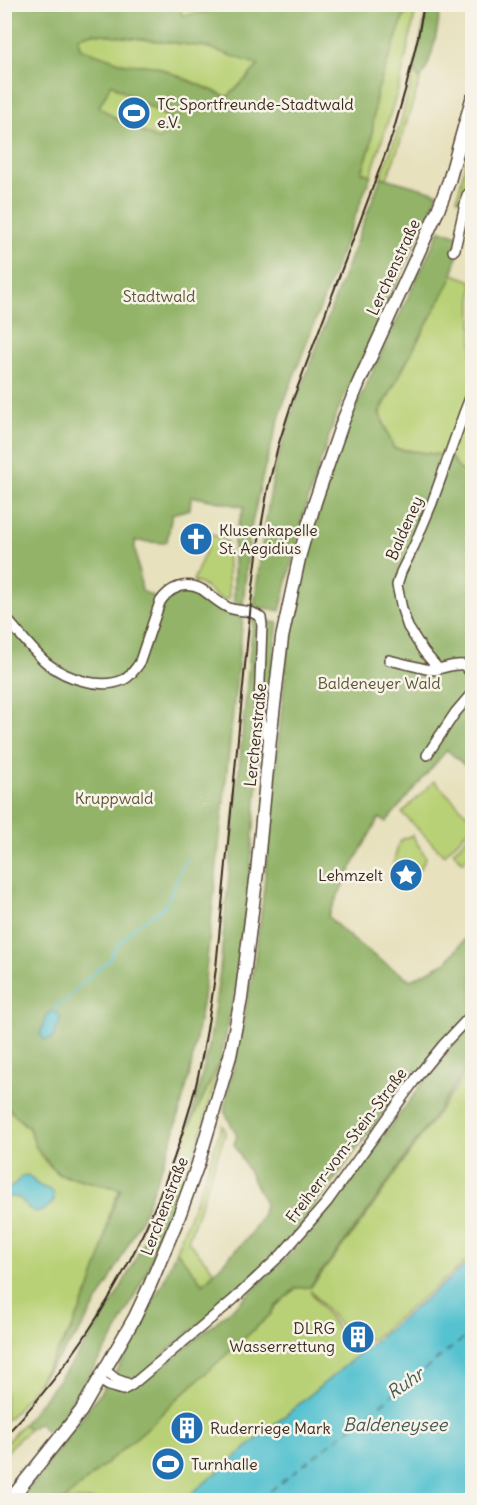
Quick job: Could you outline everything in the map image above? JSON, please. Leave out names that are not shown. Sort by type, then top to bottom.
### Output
[{"type":"main road","name":"Lerchenstraße","points":[[102,1375],[135,1317],[179,1216],[198,1164],[230,1056],[249,948],[282,638],[300,554],[315,502],[342,421],[438,210],[472,99]]},
{"type":"main road","points":[[10,1500],[81,1411],[102,1375]]},
{"type":"street","points":[[453,250],[467,195],[472,190]]},
{"type":"street","name":"Baldeney","points":[[436,670],[436,666],[408,627],[397,585],[432,503],[472,393]]},
{"type":"street","points":[[4,616],[46,663],[70,676],[93,683],[107,683],[122,680],[139,664],[160,602],[164,595],[177,587],[194,586],[220,604],[233,609],[254,612],[261,618],[260,721],[264,732],[270,739]]},
{"type":"street","points":[[389,660],[436,670],[464,665],[470,672],[472,681]]},
{"type":"street","points":[[426,755],[472,693]]},
{"type":"street","name":"Freiherr-vom-Stein-Straße","points":[[102,1375],[109,1386],[123,1390],[132,1385],[233,1300],[282,1254],[327,1202],[431,1059],[472,1014]]},
{"type":"green space","points":[[180,4],[241,5],[182,16]]},
{"type":"green space","name":"Stadtwald","points":[[393,4],[400,11],[401,5],[408,5],[376,95],[371,145],[362,172],[371,175],[284,402],[264,470],[250,532],[243,604],[234,602],[234,537],[244,507],[191,496],[190,509],[172,514],[167,541],[164,543],[135,541],[142,591],[158,599],[136,664],[129,673],[109,681],[80,677],[48,661],[5,613],[5,5],[180,5],[182,16],[241,5]],"holes":[[[93,33],[206,47],[259,65],[227,97],[155,66],[125,64],[80,48],[78,37]],[[111,84],[171,119],[159,140],[118,120],[99,107]]]},
{"type":"green space","points":[[408,5],[417,5],[400,83],[371,175],[362,173],[371,145],[376,95]]},
{"type":"green space","points":[[428,5],[441,5],[432,54],[420,80],[414,70]]},
{"type":"green space","points":[[93,33],[206,47],[260,64],[228,97],[155,66],[125,64],[79,48],[78,37]]},
{"type":"green space","points":[[414,70],[420,80],[387,178],[381,177],[400,125]]},
{"type":"green space","name":"TC Sportfreunde-Stadtwald e.V.","points":[[111,84],[171,119],[159,141],[118,120],[99,107]]},
{"type":"green space","points":[[472,135],[472,179],[461,200],[457,199]]},
{"type":"green space","points":[[381,177],[438,193],[336,415],[304,512],[280,611],[254,606],[274,471],[295,404]]},
{"type":"green space","name":"Baldeneyer Wald","points":[[440,230],[462,237],[451,280],[379,412],[394,449],[450,456],[459,469],[472,474],[472,767],[470,770],[447,750],[386,822],[379,818],[328,916],[367,951],[411,980],[446,962],[472,930],[472,1018],[423,1075],[415,1069],[306,1215],[309,1219],[256,1273],[163,1355],[169,1361],[237,1305],[316,1226],[429,1074],[472,1024],[472,1061],[363,1218],[310,1287],[296,1288],[153,1423],[64,1500],[19,1500],[119,1367],[165,1278],[176,1250],[203,1284],[249,1236],[263,1214],[265,1203],[234,1144],[237,1136],[224,1111],[253,972],[262,907],[289,636],[306,556],[340,446],[360,398]]},
{"type":"green space","points":[[453,274],[472,281],[472,474],[459,469],[446,456],[394,448],[380,413]]},
{"type":"green space","points":[[211,534],[227,541],[229,599],[218,597],[193,581]]},
{"type":"green space","name":"Kruppwald","points":[[181,590],[197,593],[220,609],[243,618],[203,998],[190,1073],[172,1140],[143,1215],[109,1282],[78,1334],[36,1385],[72,1329],[90,1288],[101,1256],[111,1211],[121,1189],[59,1174],[36,1147],[29,1128],[5,1105],[4,619],[47,665],[93,684],[133,675],[164,602],[169,596]]},
{"type":"green space","points":[[253,620],[278,623],[261,743],[239,971],[221,1059],[189,1127],[209,1046],[220,970]]},
{"type":"green space","points":[[434,781],[472,819],[472,826],[444,855],[402,813]]},
{"type":"green space","points":[[472,832],[472,853],[463,862],[453,852]]},
{"type":"green space","points":[[412,835],[426,857],[418,871],[403,879],[395,871],[393,865],[401,840]]},
{"type":"green space","points":[[221,1059],[202,1130],[173,1213],[172,1178],[189,1127]]},
{"type":"green space","points":[[472,1066],[472,1257],[370,1341],[356,1325],[346,1332],[310,1290],[358,1355],[184,1500],[64,1500],[153,1423],[296,1288],[311,1287],[364,1219]]},
{"type":"green space","points":[[5,1106],[29,1129],[44,1160],[59,1175],[120,1189],[110,1211],[101,1256],[90,1288],[72,1328],[36,1385],[5,1421]]},
{"type":"green space","points":[[222,1125],[225,1134],[188,1241],[215,1272],[202,1285],[176,1250],[203,1182]]},
{"type":"green space","points":[[172,1178],[173,1213],[115,1335],[50,1435],[39,1422],[30,1429],[23,1424],[83,1347],[115,1298],[138,1254]]},
{"type":"green space","points":[[23,1424],[30,1429],[12,1445],[5,1456],[5,1444]]},
{"type":"water","points":[[55,1011],[61,1018],[52,1039],[45,1040],[40,1035],[46,1017]]},
{"type":"water","points":[[28,1175],[38,1185],[53,1193],[54,1200],[42,1211],[30,1209],[19,1198],[5,1197],[5,1191],[22,1176]]},
{"type":"water","name":"Baldeneysee","points":[[472,1260],[472,1500],[184,1500]]},
{"type":"waterway","points":[[55,1011],[57,1004],[65,1003],[75,990],[109,960],[117,946],[137,925],[166,904],[188,858]]},
{"type":"ferry route","points":[[259,1500],[472,1332]]},
{"type":"railway","points":[[4,1437],[69,1359],[123,1273],[146,1228],[182,1134],[199,1071],[216,968],[251,603],[268,488],[292,402],[392,136],[406,87],[424,4]]},
{"type":"place","name":"TC Sportfreunde-Stadtwald e.V.","points":[[134,113]]},
{"type":"place","name":"Klusenkapelle St. Aegidius","points":[[196,539]]},
{"type":"place","name":"Lehmzelt","points":[[406,875]]},
{"type":"place","name":"DLRG Wasserrettung","points":[[358,1337]]},
{"type":"place","name":"Ruderriege Mark","points":[[187,1428]]},
{"type":"place","name":"Turnhalle","points":[[168,1464]]},
{"type":"water label","name":"Ruhr","points":[[405,1383]]}]
